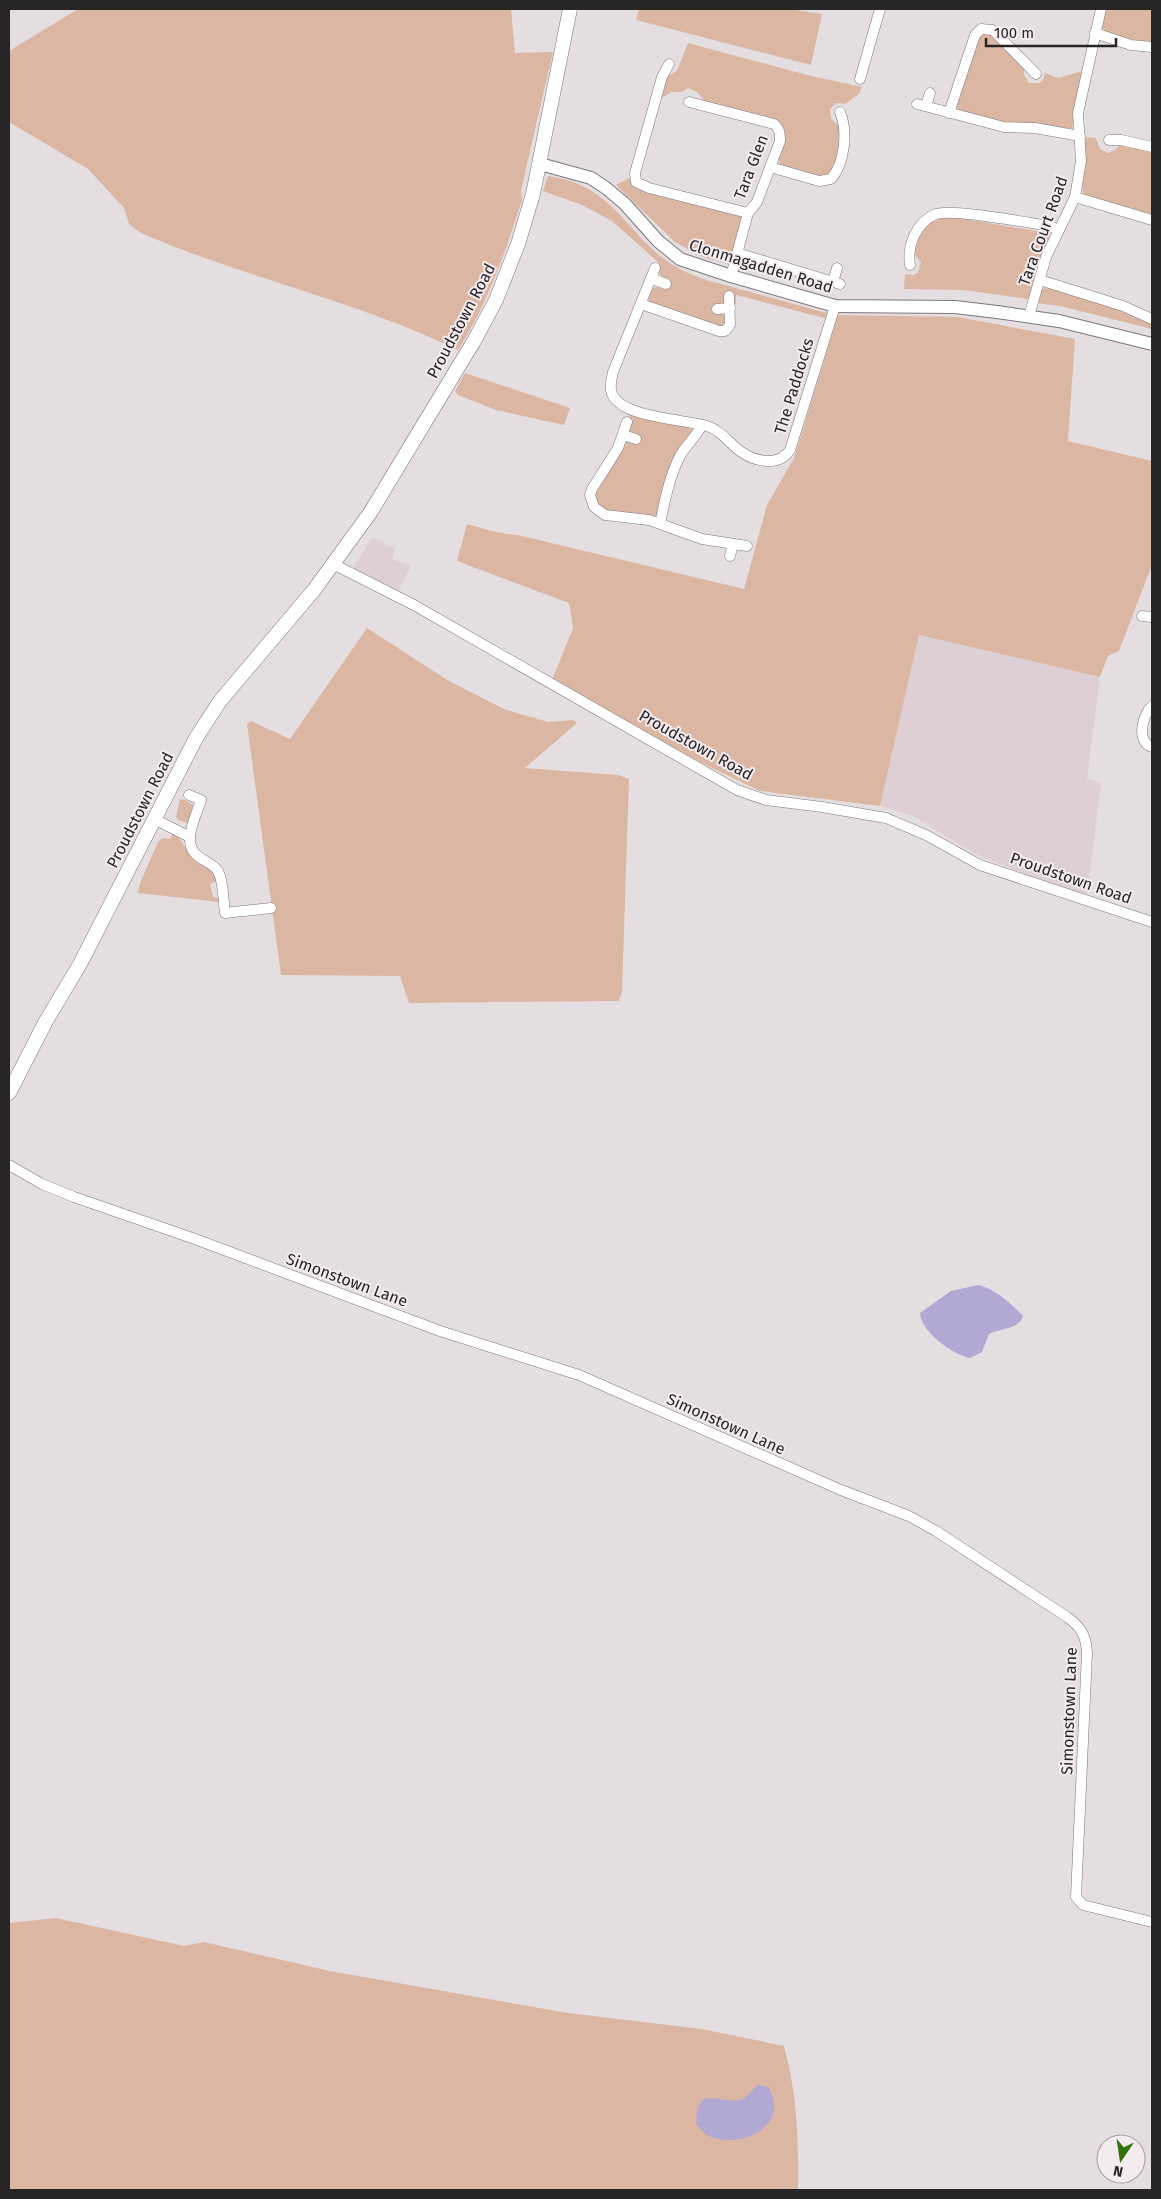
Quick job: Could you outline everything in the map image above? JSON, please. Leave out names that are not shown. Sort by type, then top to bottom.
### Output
[{"type":"main road","name":"Proudstown Road","points":[[9,1093],[46,1021],[80,964],[196,738],[220,701],[314,590],[370,513],[474,341],[496,300],[518,244],[540,164],[570,9]]},
{"type":"street","points":[[860,79],[880,9]]},
{"type":"street","name":"Tara Court Road","points":[[1029,316],[1046,256],[1075,197],[1081,161],[1078,113],[1101,9]]},
{"type":"street","points":[[949,112],[975,35],[981,29],[996,32],[1036,74]]},
{"type":"street","points":[[1095,33],[1152,48]]},
{"type":"street","points":[[669,64],[662,77],[635,173],[636,182],[649,188],[748,213]]},
{"type":"street","points":[[930,94],[922,105],[1004,127],[1035,128],[1080,136]]},
{"type":"street","name":"Tara Glen","points":[[689,102],[774,124],[778,128],[780,141],[757,202],[748,213],[731,276]]},
{"type":"street","points":[[770,167],[820,181],[831,179],[837,171],[844,138],[844,125],[840,112]]},
{"type":"street","points":[[1109,140],[1122,140],[1152,146]]},
{"type":"street","name":"Clonmagadden Road","points":[[540,164],[591,178],[625,204],[668,251],[685,261],[731,276],[836,306],[955,307],[1029,316],[1152,344]]},
{"type":"street","points":[[1075,197],[1152,220]]},
{"type":"street","points":[[910,265],[909,252],[918,229],[926,220],[937,214],[959,214],[1050,226],[1058,230]]},
{"type":"street","points":[[738,253],[836,283],[837,268]]},
{"type":"street","name":"The Paddocks","points":[[655,268],[613,372],[610,390],[613,396],[618,402],[639,412],[702,425],[720,432],[738,450],[755,458],[772,461],[780,460],[786,456],[791,447],[836,306]]},
{"type":"street","points":[[651,278],[666,284]]},
{"type":"street","points":[[1040,280],[1123,306],[1152,319]]},
{"type":"street","points":[[641,304],[719,331],[728,329],[729,296]]},
{"type":"street","points":[[717,309],[730,308]]},
{"type":"street","points":[[627,422],[612,459],[592,489],[591,501],[594,507],[606,515],[649,520],[694,537],[747,546]]},
{"type":"street","points":[[660,523],[675,466],[685,448],[702,425]]},
{"type":"street","points":[[623,434],[636,439]]},
{"type":"street","points":[[730,556],[733,544]]},
{"type":"street","name":"Proudstown Road","points":[[333,564],[414,605],[737,790],[766,800],[886,818],[926,835],[980,865],[1152,922]]},
{"type":"street","points":[[1152,706],[1147,714],[1142,738],[1152,748]]},
{"type":"street","points":[[189,795],[201,800],[189,843],[193,851],[200,858],[213,865],[220,875],[225,914],[271,908]]},
{"type":"street","points":[[154,819],[190,837]]},
{"type":"street","name":"Simonstown Lane","points":[[9,1165],[42,1184],[74,1197],[195,1239],[440,1331],[579,1375],[841,1490],[909,1516],[936,1531],[1067,1616],[1084,1632],[1088,1653],[1076,1897],[1084,1905],[1152,1922]]},
{"type":"shaded area","points":[[78,9],[511,9],[515,53],[553,52],[521,190],[522,200],[487,296],[458,350],[380,317],[180,249],[141,233],[129,224],[124,208],[88,169],[9,122],[9,51]]},
{"type":"shaded area","points":[[639,9],[789,9],[822,14],[811,65],[636,20]]},
{"type":"shaded area","points":[[1105,9],[1152,9],[1152,43],[1124,38],[1104,31],[1101,26]]},
{"type":"shaded area","points":[[990,33],[1024,69],[1024,75],[1029,83],[1039,83],[1043,80],[1045,73],[1058,78],[1082,71],[1072,128],[1069,130],[1014,125],[959,111],[956,106],[980,35]]},
{"type":"shaded area","points":[[688,43],[811,76],[862,87],[859,94],[845,104],[836,103],[830,109],[831,118],[840,128],[842,136],[838,155],[833,168],[826,178],[781,166],[778,157],[784,131],[705,102],[697,92],[688,88],[682,92],[672,92],[660,99],[666,77],[677,71]]},
{"type":"shaded area","points":[[1085,137],[1096,138],[1100,149],[1108,153],[1122,144],[1152,150],[1152,216],[1085,196],[1083,192],[1083,177]]},
{"type":"shaded area","points":[[548,176],[572,182],[591,190],[620,215],[660,256],[685,272],[827,313],[828,319],[736,295],[736,304],[724,303],[720,312],[727,316],[726,324],[720,328],[650,303],[650,293],[659,286],[662,278],[657,268],[658,262],[612,221],[582,205],[543,191]]},
{"type":"shaded area","points":[[631,177],[638,189],[742,216],[731,265],[700,256],[675,242],[616,185]]},
{"type":"shaded area","points":[[953,217],[1048,233],[1049,238],[1029,299],[963,290],[904,289],[905,274],[914,275],[918,272],[921,263],[913,252],[915,243],[922,230],[931,222]]},
{"type":"shaded area","points":[[1047,288],[1126,313],[1152,324],[1152,329],[1060,306],[1036,303],[1041,289]]},
{"type":"shaded area","points":[[838,315],[958,317],[1075,339],[1068,441],[1152,461],[1152,565],[1119,651],[1108,656],[1100,677],[919,635],[880,806],[760,791],[700,762],[552,680],[573,628],[569,603],[457,561],[467,524],[744,589],[767,505],[794,458]]},
{"type":"shaded area","points":[[465,373],[570,408],[564,425],[496,410],[458,395],[455,391]]},
{"type":"shaded area","points":[[623,410],[683,425],[693,432],[657,516],[605,511],[594,502],[601,480],[625,442],[636,443],[629,431],[631,418]]},
{"type":"shaded area","points":[[372,538],[395,549],[392,559],[411,566],[398,591],[393,595],[350,573]]},
{"type":"shaded area","points":[[367,628],[449,681],[504,709],[548,722],[573,720],[577,723],[525,768],[618,775],[629,779],[622,991],[619,1001],[409,1003],[400,976],[281,975],[247,724],[251,721],[290,739]]},
{"type":"shaded area","points":[[919,635],[1100,677],[1087,779],[1101,783],[1087,895],[1040,880],[975,854],[911,815],[880,806]]},
{"type":"shaded area","points":[[180,799],[193,805],[190,824],[178,820],[176,817]]},
{"type":"shaded area","points":[[173,833],[179,838],[187,851],[215,876],[217,881],[210,884],[213,897],[219,898],[219,902],[138,893],[140,883],[158,842],[163,838],[170,839]]},
{"type":"shaded area","points":[[978,1285],[996,1293],[1023,1316],[1018,1324],[989,1334],[982,1352],[970,1358],[955,1352],[931,1334],[921,1320],[920,1313],[951,1291]]},
{"type":"shaded area","points":[[56,1918],[184,1946],[204,1942],[330,1971],[568,2013],[702,2029],[784,2046],[792,2081],[796,2117],[798,2190],[9,2190],[9,1923]]},
{"type":"shaded area","points":[[759,2085],[768,2087],[774,2101],[773,2114],[768,2124],[758,2132],[733,2140],[719,2139],[707,2135],[696,2124],[697,2110],[703,2099],[740,2100]]}]
